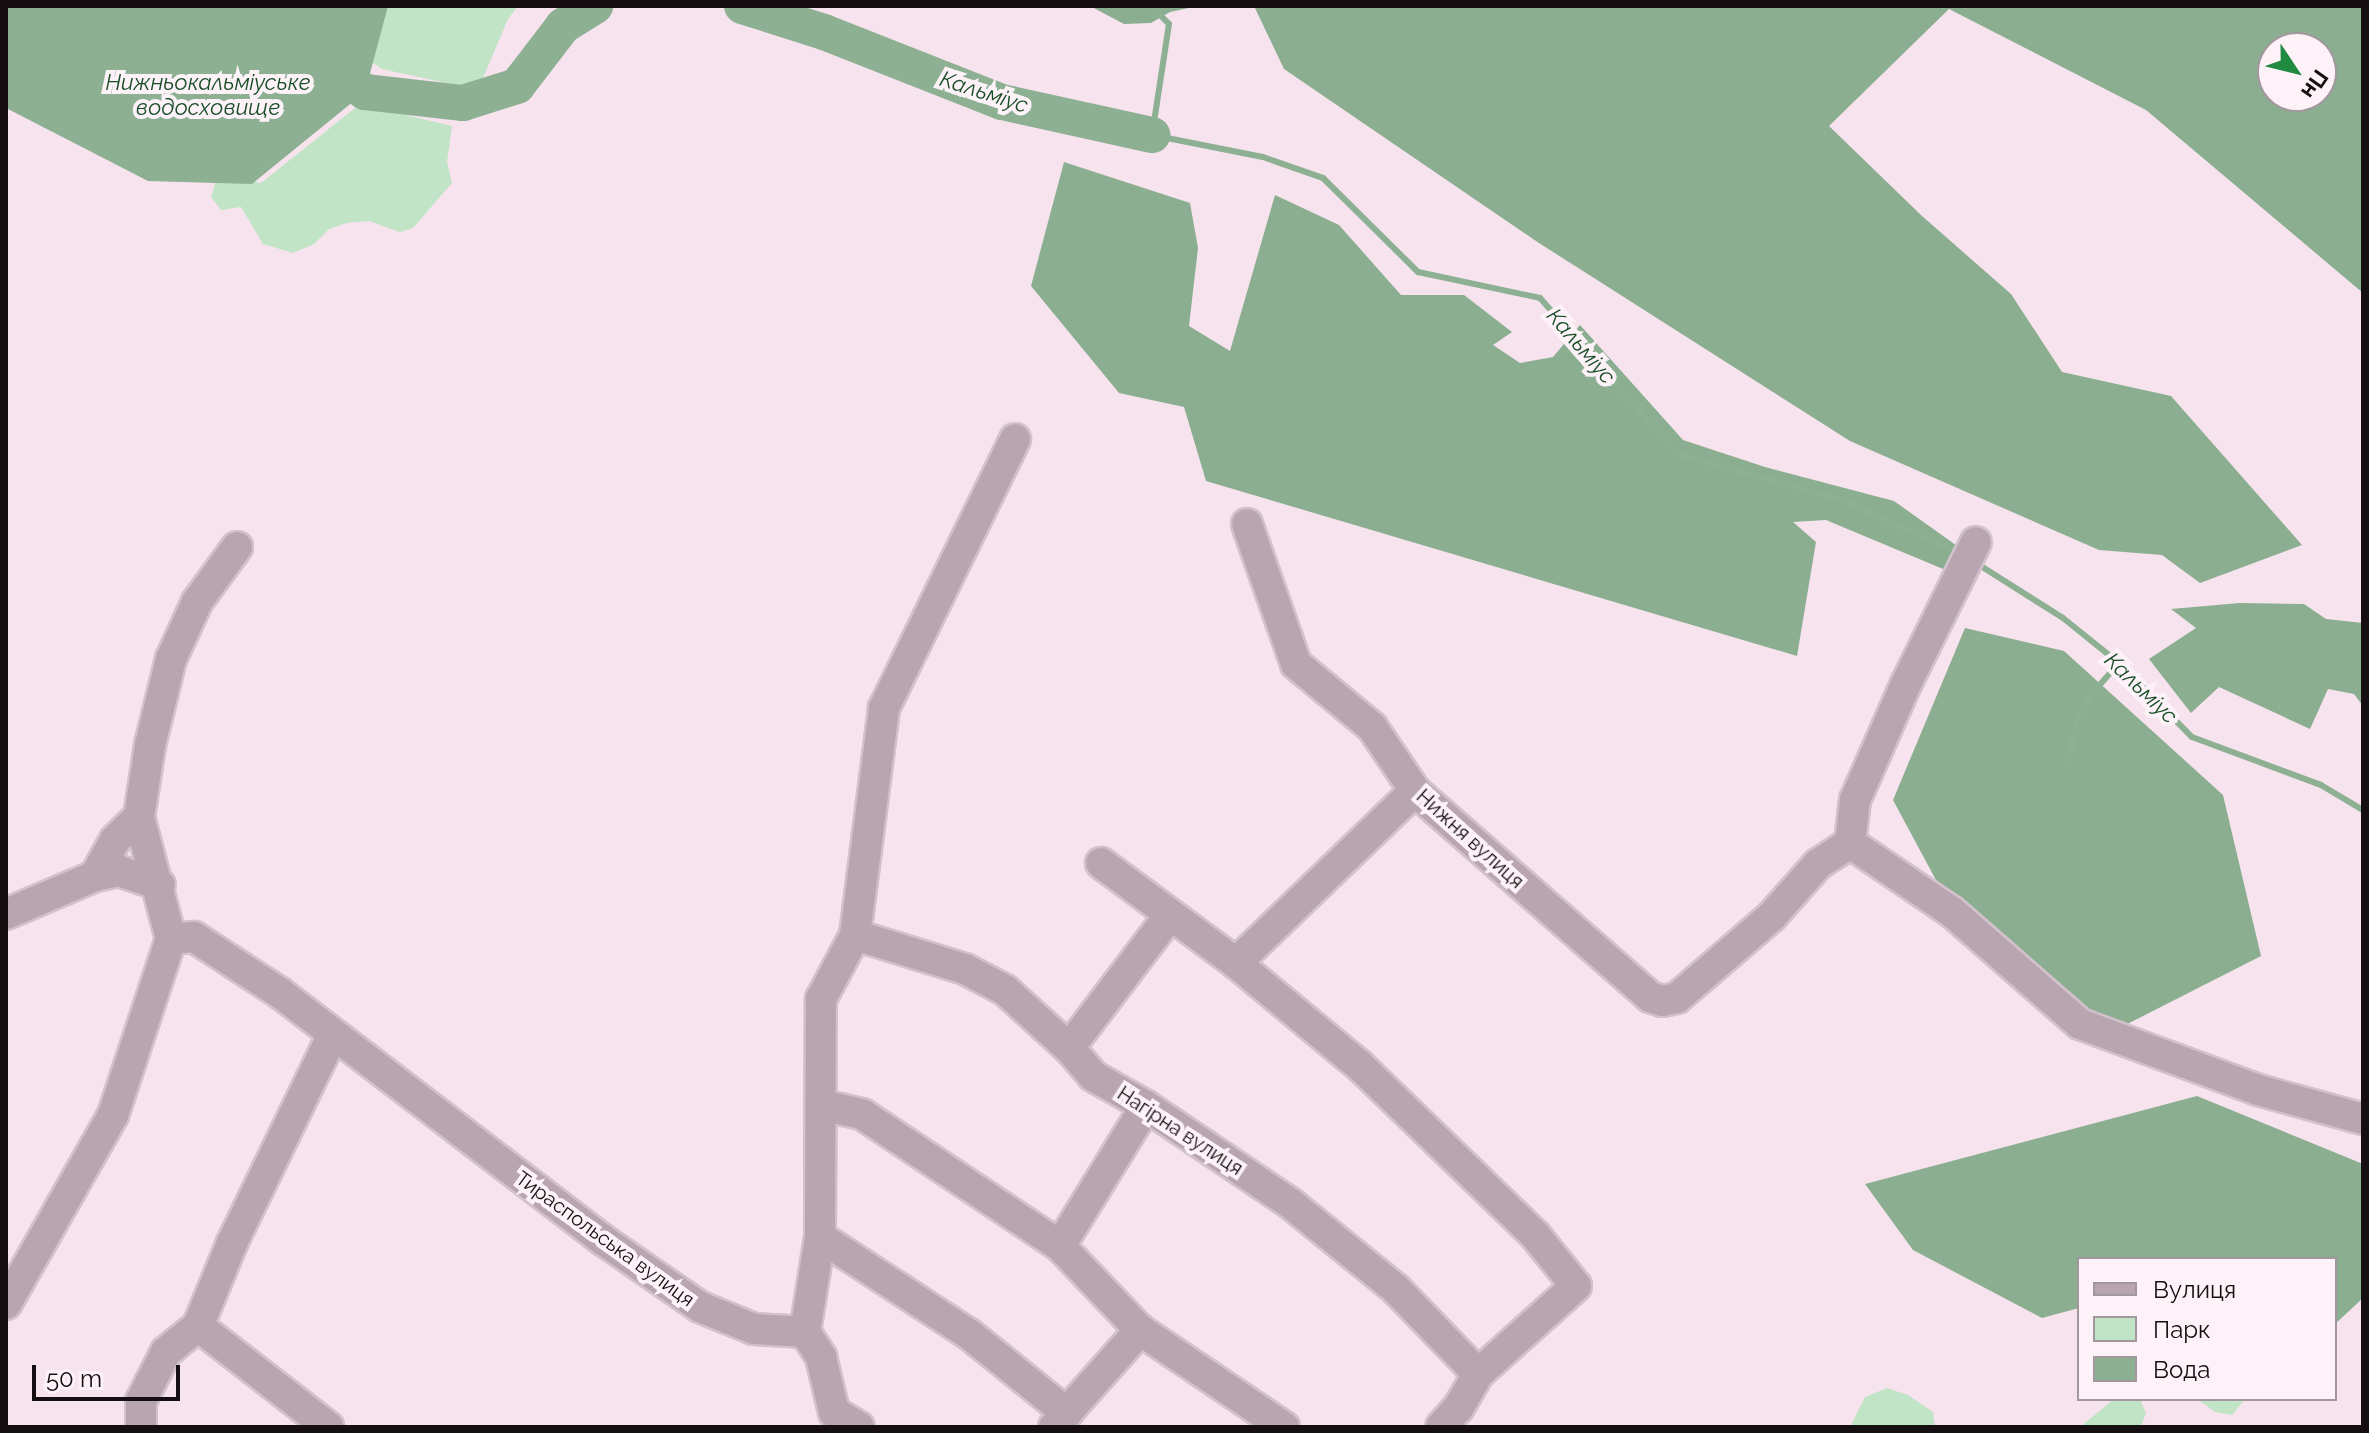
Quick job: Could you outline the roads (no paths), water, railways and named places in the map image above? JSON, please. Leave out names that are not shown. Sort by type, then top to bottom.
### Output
[{"type":"street","points":[[859,1427],[834,1412],[821,1357],[805,1332],[820,1237],[821,999],[855,935],[884,708],[1015,439]]},
{"type":"street","name":"Нижня вулиця","points":[[1247,524],[1296,664],[1372,727],[1415,791],[1650,997],[1662,1001],[1677,998],[1772,916],[1818,864],[1850,843]]},
{"type":"street","points":[[1976,542],[1958,574],[1855,800],[1850,843],[1952,912],[2080,1024],[2258,1090],[2363,1119]]},
{"type":"street","points":[[6,1304],[113,1115],[171,939],[160,885],[139,817],[150,745],[171,659],[197,602],[237,547]]},
{"type":"street","points":[[1236,963],[1415,791]]},
{"type":"street","points":[[95,876],[109,849],[139,817]]},
{"type":"street","points":[[1101,863],[1236,963],[1360,1066],[1535,1235],[1576,1286],[1478,1374],[1458,1408],[1441,1427]]},
{"type":"street","points":[[6,914],[95,876],[119,871],[160,885]]},
{"type":"street","points":[[1069,1048],[1170,915]]},
{"type":"street","name":"Нагірна вулиця","points":[[855,935],[965,969],[1005,990],[1069,1048],[1093,1076],[1146,1106],[1314,1222],[1396,1289],[1478,1374]]},
{"type":"street","name":"Тираспольська вулиця","points":[[171,939],[194,937],[232,960],[603,1240],[700,1307],[754,1329],[805,1332]]},
{"type":"street","points":[[141,1427],[141,1401],[166,1352],[198,1326],[232,1243],[332,1036]]},
{"type":"street","points":[[822,1105],[862,1114],[1060,1246],[1140,1330],[1284,1427]]},
{"type":"street","points":[[1060,1246],[1146,1106]]},
{"type":"street","points":[[820,1237],[969,1334],[1061,1420],[1140,1330]]},
{"type":"street","points":[[198,1326],[328,1427]]},
{"type":"water","name":"Нижньокальміуське водосховище","points":[[6,6],[388,6],[365,92],[252,184],[148,181],[6,108]]},
{"type":"waterway","name":"Кальміус","points":[[325,64],[365,92],[463,103],[517,86],[563,26],[595,6]]},
{"type":"waterway","name":"Кальміус","points":[[742,6],[824,32],[1002,102],[1152,135]]},
{"type":"waterway","name":"Кальміус","points":[[1151,6],[1169,24],[1152,135],[1263,157],[1323,178],[1418,272],[1540,298],[1677,454],[1842,500],[1959,553]]},
{"type":"waterway","name":"Кальміус","points":[[1976,563],[2063,618],[2119,663],[2192,737],[2321,785],[2363,810]]},
{"type":"waterway","points":[[2068,761],[2079,715],[2089,697],[2119,663]]}]
